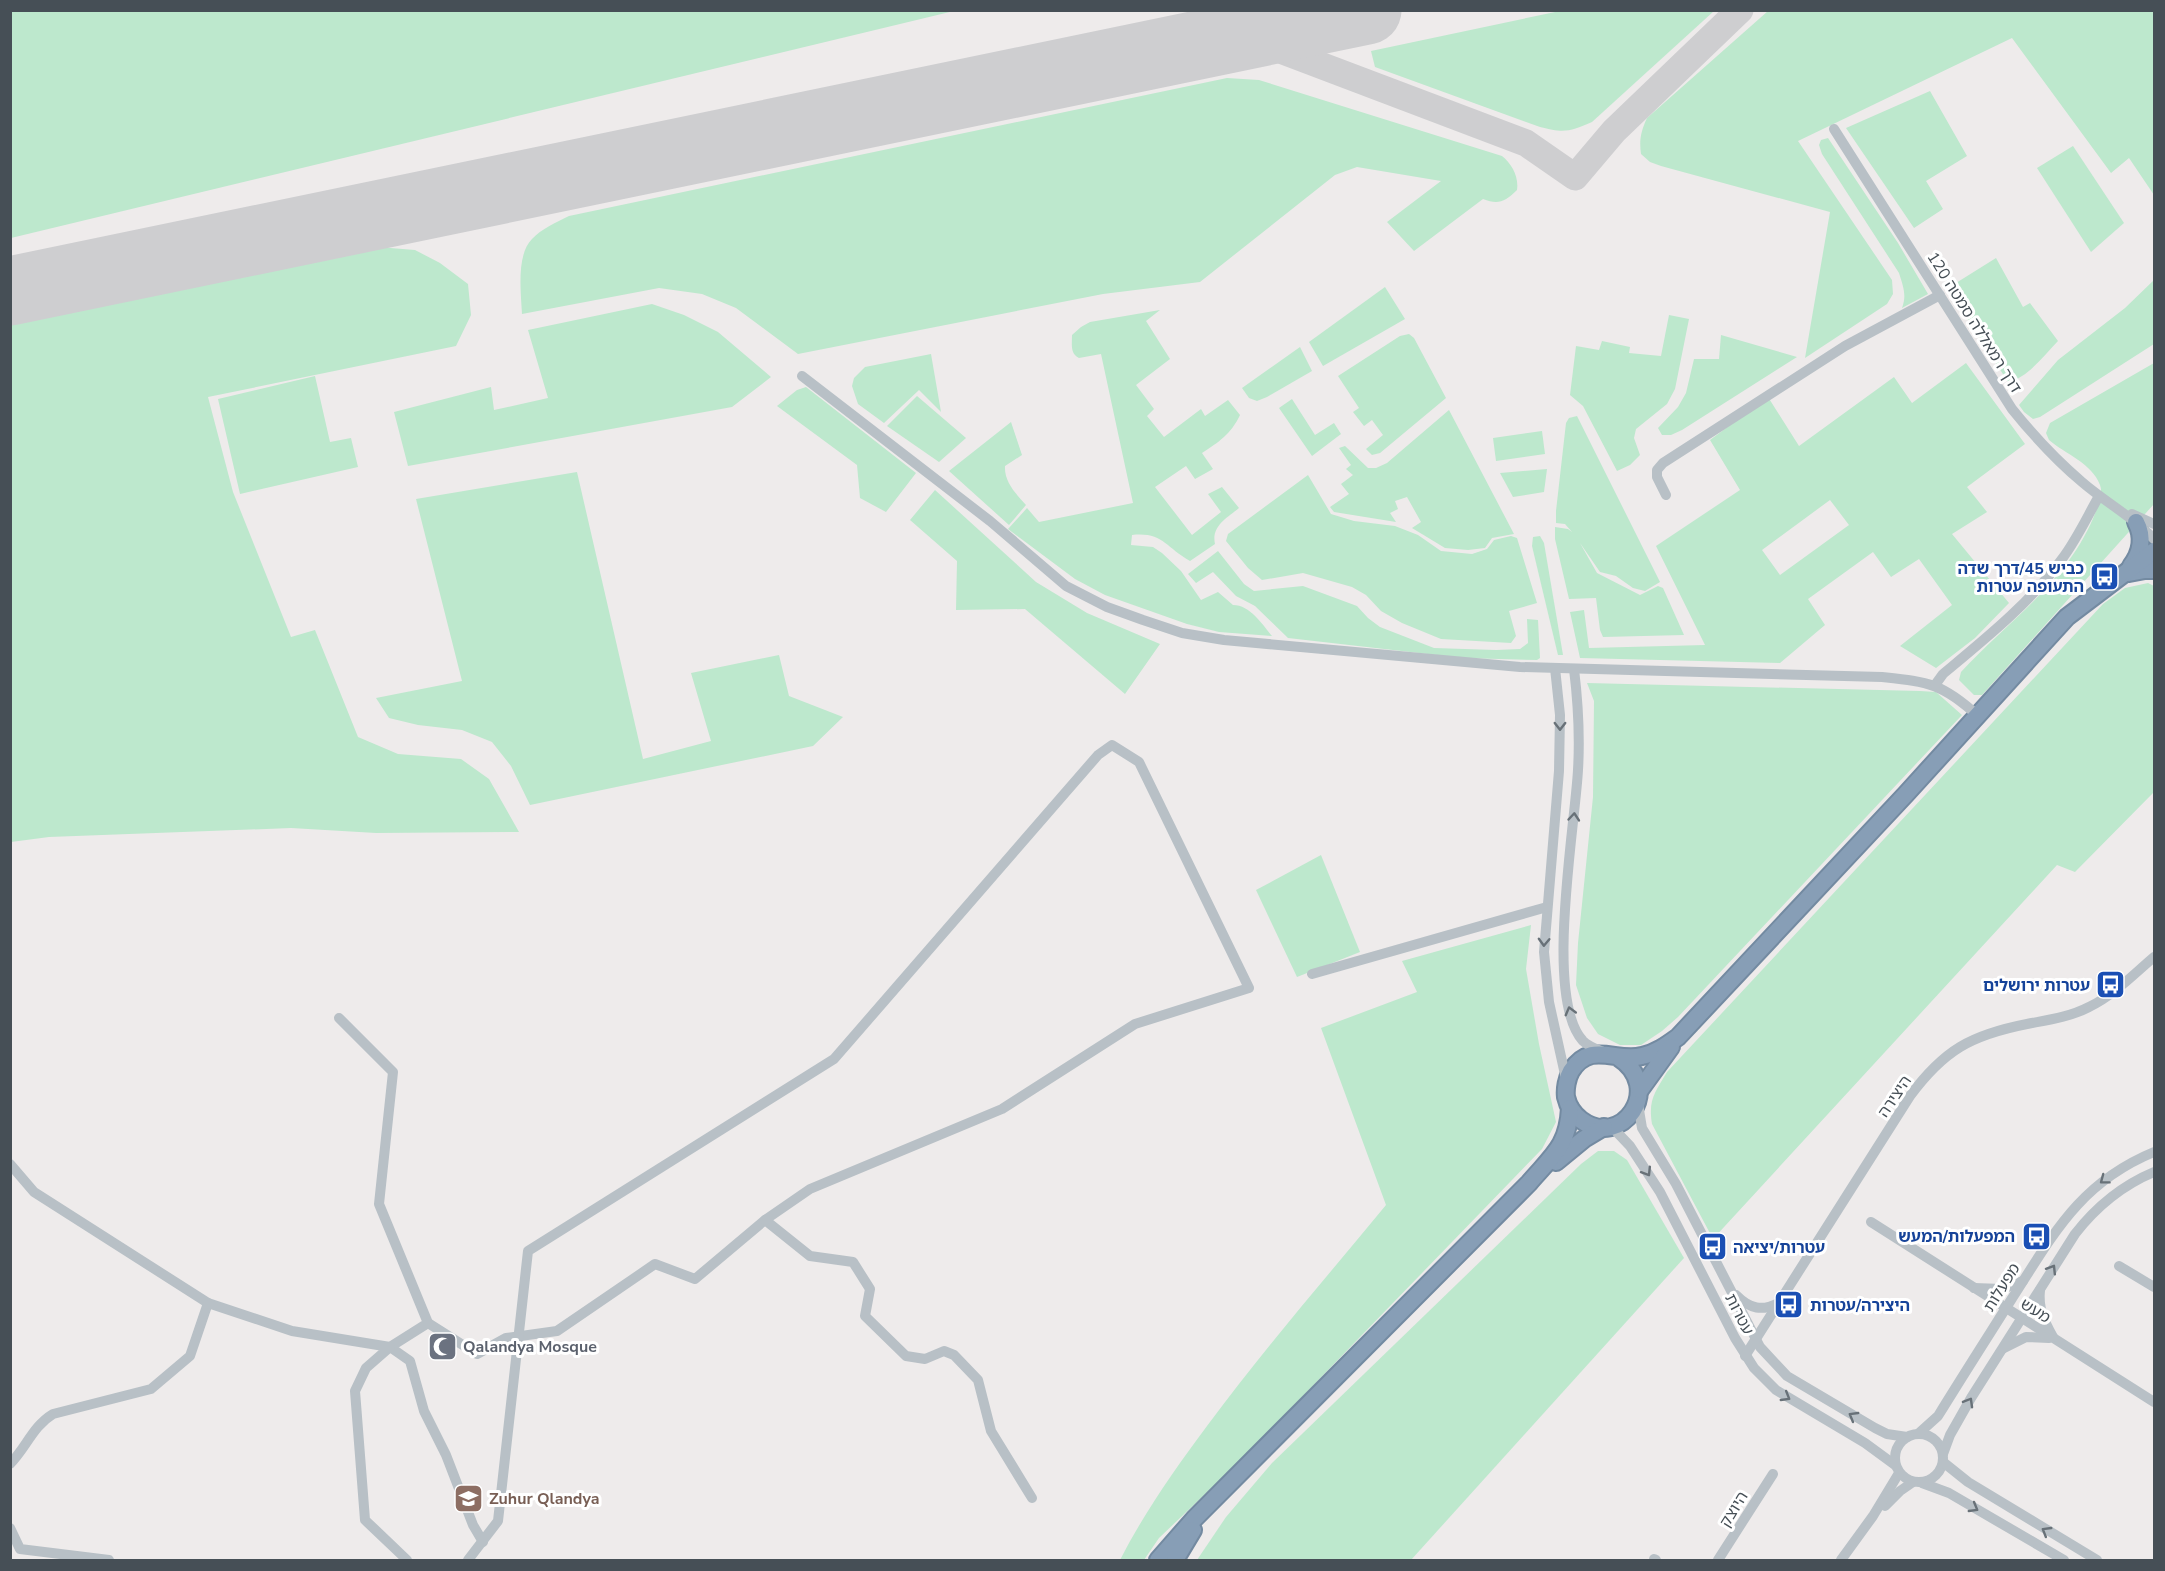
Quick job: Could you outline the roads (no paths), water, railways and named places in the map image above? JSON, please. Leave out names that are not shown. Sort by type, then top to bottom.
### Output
[{"type":"highway","points":[[2125,574],[2135,561],[2140,545],[2140,532],[2136,522]]},
{"type":"highway","points":[[1158,1560],[1194,1518],[1230,1485],[1529,1183],[1561,1145],[1567,1134],[1570,1108],[1566,1096],[1566,1083],[1576,1064],[1595,1054],[1632,1058],[1651,1053],[1672,1041],[1978,716],[2067,617],[2154,551]]},
{"type":"highway","points":[[2125,574],[2137,570],[2154,570]]},
{"type":"highway","points":[[1529,1183],[1584,1139],[1627,1118],[1659,1062],[1691,1023]]},
{"type":"highway","points":[[1612,1055],[1634,1070],[1639,1097]]},
{"type":"highway","points":[[1570,1108],[1584,1122],[1607,1127]]},
{"type":"highway","points":[[1176,1560],[1195,1527],[1230,1485]]},
{"type":"street","name":"דרך רמאללה סמטה 120","points":[[1834,129],[2012,409],[2039,442],[2099,496],[2136,522],[2154,539]]},
{"type":"street","points":[[1666,495],[1657,477],[1657,470],[1663,463],[1835,352],[1940,296]]},
{"type":"street","points":[[802,376],[990,521],[1066,586],[1107,607],[1182,633],[1224,640],[1520,667],[1882,677],[1922,681],[1952,694],[1978,716]]},
{"type":"street","points":[[1935,685],[1943,674],[2045,580],[2076,538],[2099,496]]},
{"type":"street","name":"דרך רמאללה סמטה 120","points":[[2118,508],[2154,524]]},
{"type":"street","points":[[1555,668],[1560,715],[1559,771],[1544,952],[1549,1002],[1566,1083]]},
{"type":"street","points":[[1574,669],[1579,715],[1578,772],[1565,920],[1564,974],[1571,1017],[1577,1032],[1583,1041],[1612,1055]]},
{"type":"street","points":[[339,1018],[393,1072],[379,1204],[428,1323],[477,1354],[506,1338],[520,1336],[557,1330],[655,1264],[695,1279],[765,1220],[810,1189],[1002,1109],[1135,1024],[1249,988],[1139,762],[1112,745],[1098,755],[834,1059],[528,1251],[520,1336],[498,1521],[468,1560]]},
{"type":"street","points":[[1312,974],[1547,907]]},
{"type":"street","name":"היצירה","points":[[1745,1356],[1911,1096],[1934,1067],[1962,1045],[1991,1032],[2057,1018],[2089,1007],[2110,995],[2154,957]]},
{"type":"street","name":"עטרות","points":[[1639,1097],[1642,1128],[1676,1184],[1756,1340],[1767,1357],[1786,1376],[1875,1428],[1887,1434],[1912,1435]]},
{"type":"street","name":"עטרות","points":[[1607,1127],[1630,1146],[1660,1192],[1745,1356],[1776,1390],[1865,1443],[1897,1469]]},
{"type":"street","name":"מפעלות","points":[[1912,1435],[1938,1416],[2061,1223],[2087,1193],[2120,1169],[2154,1152]]},
{"type":"street","points":[[10,1164],[34,1192],[208,1303],[291,1331],[390,1347],[410,1361],[424,1411],[446,1455],[473,1525],[483,1542]]},
{"type":"street","name":"מפעלות","points":[[1943,1458],[1962,1413],[2021,1318],[2085,1222],[2129,1184],[2154,1172]]},
{"type":"street","points":[[765,1220],[810,1256],[853,1262],[870,1289],[865,1316],[906,1356],[925,1359],[944,1351],[954,1355],[978,1380],[991,1431],[1032,1498]]},
{"type":"street","name":"מעש","points":[[1871,1222],[2154,1402]]},
{"type":"street","points":[[2119,1266],[2154,1287]]},
{"type":"street","points":[[1974,1288],[2002,1289],[2023,1281]]},
{"type":"street","points":[[2040,1289],[2038,1302],[2055,1340]]},
{"type":"street","points":[[1730,1290],[1751,1307],[1770,1307],[1780,1302]]},
{"type":"street","points":[[10,1464],[18,1456],[41,1421],[53,1414],[151,1389],[190,1356],[208,1303]]},
{"type":"street","points":[[407,1560],[365,1520],[355,1391],[366,1368],[390,1347],[428,1323]]},
{"type":"street","points":[[1999,1353],[2015,1342],[2026,1338],[2055,1340]]},
{"type":"street","points":[[1847,1558],[1873,1516],[1897,1469],[1894,1458],[1898,1446],[1912,1435],[1931,1437],[1937,1442],[1943,1458],[1968,1482],[2097,1560]]},
{"type":"street","points":[[1873,1516],[1900,1491],[1918,1482],[1928,1481],[1938,1474],[1943,1458]]},
{"type":"street","points":[[1897,1469],[1918,1482],[1949,1493],[2064,1560]]},
{"type":"street","name":"היוצק","points":[[1718,1560],[1773,1474]]},
{"type":"street","points":[[10,1528],[15,1548],[109,1560]]},
{"type":"place","name":"כביש 45/דרך שדה התעופה עטרות","points":[[2105,577]]},
{"type":"place","name":"עטרות ירושלים","points":[[2111,985]]},
{"type":"place","name":"המפעלות/המעש","points":[[2036,1236]]},
{"type":"place","name":"עטרות/יציאה","points":[[1712,1247]]},
{"type":"place","name":"היצירה/עטרות","points":[[1789,1305]]},
{"type":"place","name":"Qalandya Mosque","points":[[442,1346]]},
{"type":"place","name":"Zuhur Qlandya","points":[[468,1498]]}]
